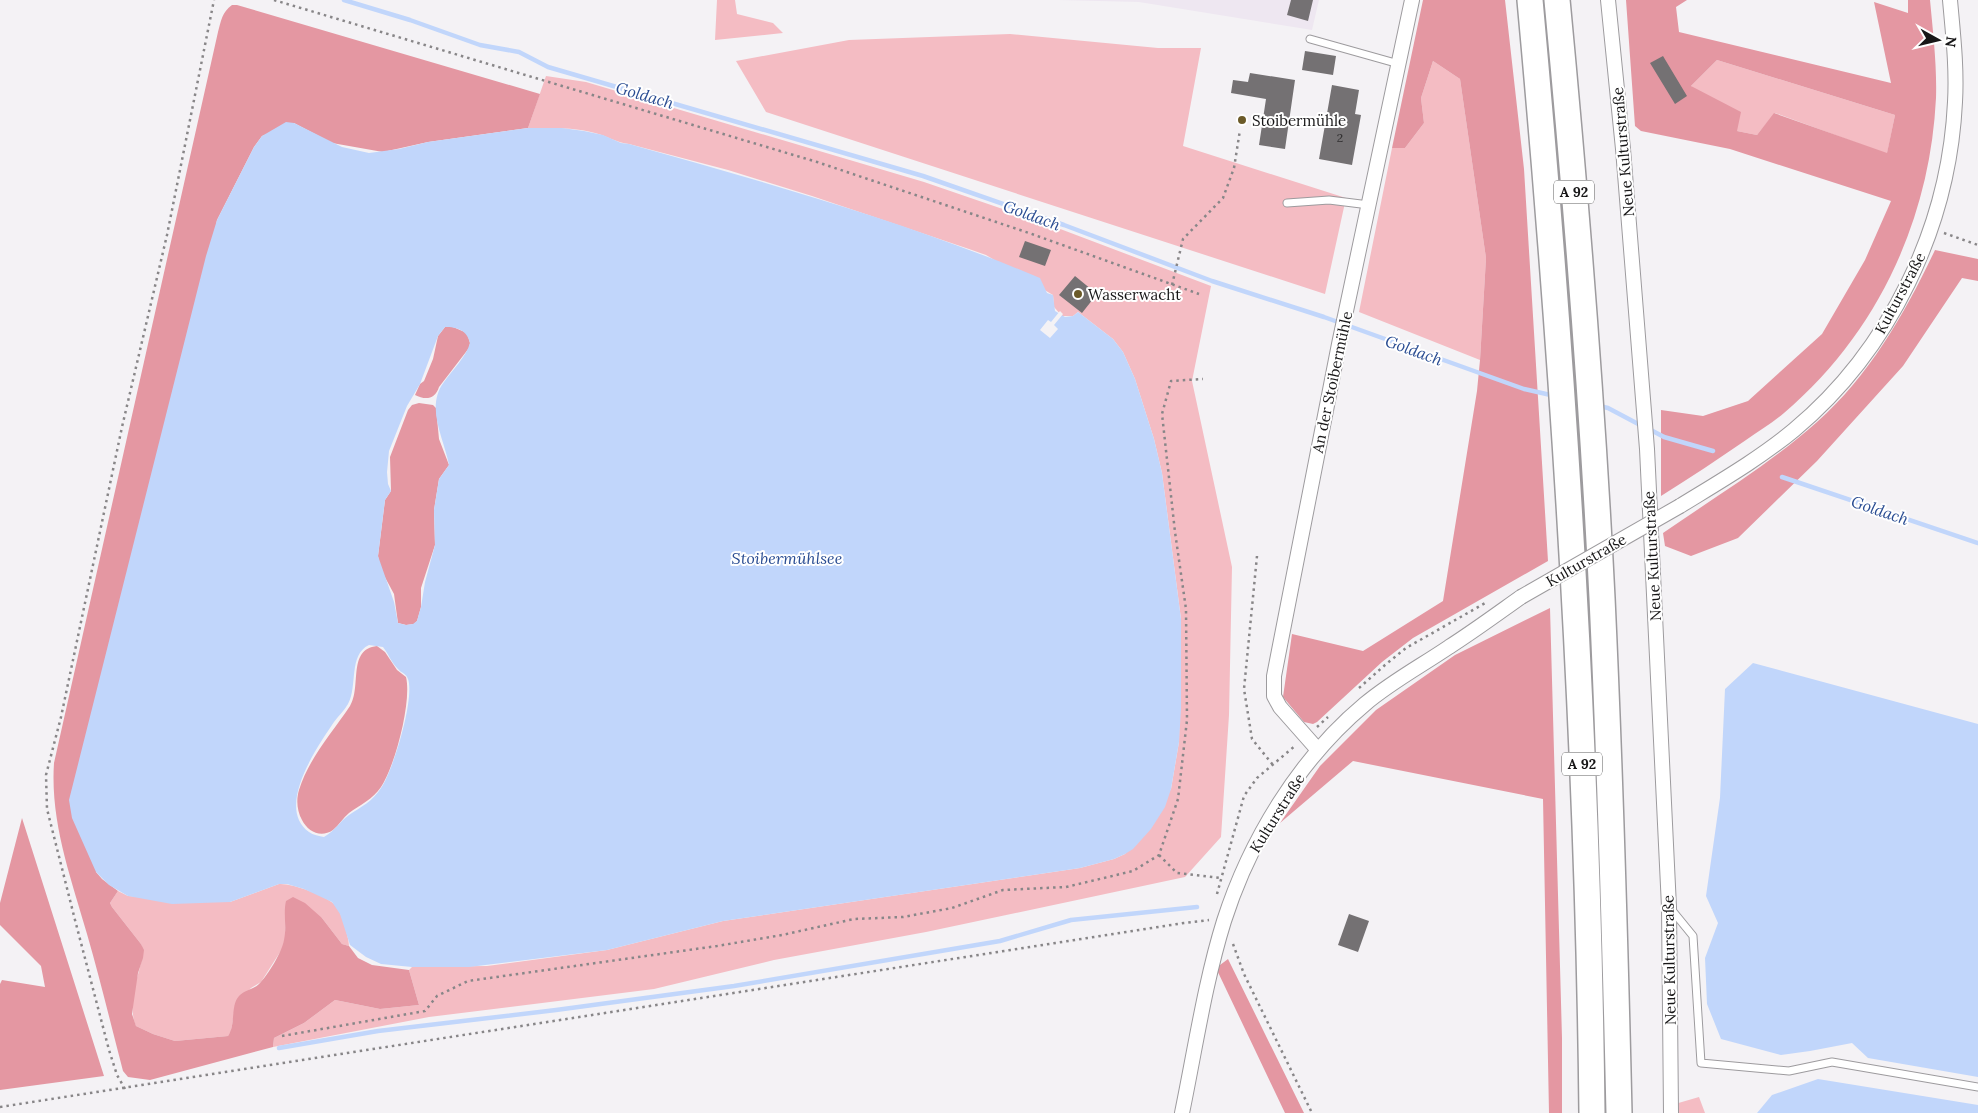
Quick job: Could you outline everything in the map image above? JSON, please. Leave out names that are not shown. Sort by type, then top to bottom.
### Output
[{"type":"highway","name":"A 92","points":[[1530,0],[1542,122],[1564,415],[1575,601],[1586,846],[1592,1113]]},
{"type":"highway","name":"A 92","points":[[1557,0],[1589,385],[1602,596],[1613,856],[1619,1113]]},
{"type":"street","name":"An der Stoibermühle","points":[[1318,750],[1274,696],[1274,676],[1341,337],[1412,0]]},
{"type":"street","name":"Neue Kulturstraße","points":[[1608,0],[1624,149],[1647,448],[1669,907],[1670,1113]]},
{"type":"street","name":"Kulturstraße","points":[[1182,1113],[1213,961],[1217,920],[1255,844],[1280,804],[1318,750],[1365,704],[1411,670],[1449,648],[1521,597],[1680,506],[1765,452],[1816,409],[1848,376],[1890,317],[1911,278],[1931,228],[1948,166],[1955,102],[1950,0]]},
{"type":"lane","points":[[1310,39],[1399,64]]},
{"type":"lane","points":[[1287,203],[1329,200],[1369,205]]},
{"type":"lane","points":[[1669,907],[1693,936],[1701,1063],[1789,1071],[1832,1062],[1978,1087]]},
{"type":"path","points":[[124,1089],[117,1075],[109,1050],[80,938],[47,809],[45,781],[61,717],[122,427],[167,235],[214,0]]},
{"type":"path","points":[[274,0],[817,162],[1029,233],[1199,294]]},
{"type":"path","points":[[1172,285],[1183,240],[1223,198],[1234,168],[1240,130]]},
{"type":"path","points":[[1931,228],[1978,245]]},
{"type":"path","points":[[282,1036],[425,1011],[437,996],[468,981],[717,946],[782,935],[854,919],[903,917],[952,908],[1003,890],[1066,887],[1133,871],[1159,855],[1178,799],[1187,720],[1186,609],[1175,532],[1162,414],[1171,381],[1203,379]]},
{"type":"path","points":[[1257,556],[1244,688],[1252,739],[1273,765]]},
{"type":"path","points":[[1216,895],[1244,796],[1256,778],[1306,737]]},
{"type":"path","points":[[1159,855],[1177,873],[1221,878]]},
{"type":"path","points":[[1212,912],[1312,1113]]},
{"type":"path","points":[[0,1107],[1164,926],[1217,920]]},
{"type":"shaded area","points":[[717,0],[735,0],[737,14],[773,23],[783,33],[715,40]]},
{"type":"shaded area","points":[[1058,0],[1319,0],[1312,30],[1139,2]]},
{"type":"shaded area","points":[[1423,0],[1505,0],[1524,169],[1548,561],[1413,638],[1382,662],[1313,724],[1304,722],[1283,697],[1292,634],[1363,651],[1443,601],[1477,391],[1486,258],[1460,79],[1433,61],[1421,98],[1424,123],[1405,148],[1392,148]]},
{"type":"shaded area","points":[[1626,0],[1687,0],[1676,7],[1679,32],[1891,83],[1874,2],[1908,13],[1908,0],[1930,0],[1936,86],[1932,143],[1923,188],[1910,230],[1893,272],[1871,311],[1846,348],[1817,382],[1775,420],[1661,496],[1661,410],[1703,416],[1748,401],[1822,334],[1865,260],[1891,201],[1730,149],[1641,131],[1635,126]],"holes":[[[1717,60],[1895,115],[1887,153],[1774,113],[1757,135],[1737,131],[1741,112],[1691,86]]]},
{"type":"shaded area","points":[[232,5],[540,94],[528,128],[428,142],[383,152],[332,143],[294,123],[262,136],[254,147],[217,220],[96,872],[118,891],[110,903],[144,950],[138,973],[132,1014],[136,1026],[175,1041],[228,1036],[232,1027],[236,1000],[241,994],[257,986],[263,980],[281,951],[285,935],[286,901],[293,897],[305,903],[322,918],[342,944],[349,946],[358,958],[372,965],[409,970],[419,1005],[380,1009],[335,1000],[304,1023],[274,1038],[273,1047],[150,1080],[128,1077],[123,1071],[58,828],[55,807],[54,763],[218,32],[224,14]]},
{"type":"shaded area","points":[[1010,34],[1158,48],[1201,48],[1183,146],[1346,198],[1325,294],[766,112],[736,61],[849,40]]},
{"type":"shaded area","points":[[1717,60],[1895,115],[1887,154],[1775,113],[1757,135],[1737,131],[1691,86]]},
{"type":"shaded area","points":[[1433,61],[1460,79],[1486,258],[1480,360],[1359,312],[1392,148],[1405,148],[1424,123],[1421,98]]},
{"type":"shaded area","points":[[546,76],[586,82],[924,182],[1055,227],[1211,286],[1192,381],[1232,567],[1229,715],[1221,837],[1185,877],[926,932],[774,960],[654,989],[429,1017],[273,1047],[274,1038],[304,1023],[335,1000],[380,1009],[419,1005],[409,970],[412,967],[487,966],[607,950],[723,921],[1080,868],[1114,859],[1125,854],[1171,789],[1179,742],[1181,619],[1162,473],[1154,439],[1135,379],[1123,352],[1113,339],[1078,312],[1073,316],[1062,316],[1054,307],[1053,295],[986,255],[812,196],[728,170],[620,142],[595,133],[570,129],[528,128]]},
{"type":"shaded area","points":[[1935,250],[1978,259],[1978,281],[1962,278],[1903,366],[1817,461],[1738,538],[1691,556],[1665,546],[1663,533],[1780,452],[1836,404],[1870,364],[1885,342]]},
{"type":"shaded area","points":[[445,327],[453,327],[467,333],[470,343],[469,348],[432,397],[419,397],[415,395],[420,384],[424,381],[433,359],[438,336]]},
{"type":"shaded area","points":[[419,403],[433,405],[436,408],[439,439],[449,465],[439,479],[434,510],[435,545],[421,588],[421,607],[417,621],[414,624],[406,625],[398,623],[394,594],[380,568],[378,556],[385,500],[391,491],[390,457],[408,410],[412,405]]},
{"type":"shaded area","points":[[1550,608],[1562,1038],[1562,1113],[1549,1113],[1543,799],[1353,761],[1280,823],[1320,766],[1376,710],[1455,655]]},
{"type":"shaded area","points":[[377,646],[385,652],[397,670],[406,677],[407,701],[397,749],[381,787],[374,795],[349,813],[333,830],[320,834],[311,831],[300,817],[298,805],[299,790],[315,756],[350,706],[355,689],[358,661],[368,649]]},
{"type":"shaded area","points":[[22,818],[104,1076],[0,1090],[0,984],[2,980],[45,987],[41,966],[0,925],[0,903]]},
{"type":"shaded area","points":[[279,884],[309,891],[332,902],[343,920],[349,946],[342,944],[322,918],[285,907],[285,939],[282,949],[261,982],[251,988],[235,1006],[231,1032],[228,1036],[175,1041],[136,1026],[133,1013],[133,999],[143,951],[141,944],[110,903],[118,891],[128,896],[230,902]]},
{"type":"shaded area","points":[[1228,959],[1304,1113],[1285,1113],[1216,968]]},
{"type":"shaded area","points":[[1699,1097],[1705,1113],[1675,1113],[1675,1104]]},
{"type":"water","name":"Stoibermühlsee","points":[[286,122],[294,123],[342,147],[369,153],[399,149],[428,142],[528,128],[562,128],[584,131],[603,135],[621,143],[733,174],[888,221],[1040,278],[1047,293],[1053,295],[1055,311],[1065,317],[1073,316],[1078,312],[1113,339],[1123,352],[1135,379],[1154,439],[1162,473],[1181,619],[1181,709],[1179,742],[1171,789],[1165,807],[1151,829],[1133,849],[1125,854],[1114,859],[1080,868],[723,921],[607,950],[469,967],[412,967],[381,964],[366,957],[350,945],[340,914],[332,902],[304,889],[287,884],[279,884],[230,902],[172,904],[128,896],[109,885],[96,872],[72,818],[69,800],[206,256],[217,220],[254,147],[262,136]],"holes":[[[445,327],[461,330],[467,335],[470,343],[462,358],[444,382],[436,402],[438,423],[449,465],[439,479],[434,510],[435,545],[425,582],[421,607],[417,621],[406,625],[398,623],[394,602],[378,556],[385,500],[391,491],[387,472],[389,451],[407,406],[420,384],[438,336]],[[369,645],[383,647],[399,670],[408,679],[408,702],[402,734],[386,779],[378,793],[346,817],[324,837],[316,835],[309,832],[300,821],[296,808],[297,793],[302,777],[318,746],[348,704],[353,689],[358,656]]]},
{"type":"water","points":[[1753,663],[1978,724],[1978,1077],[1868,1058],[1852,1043],[1781,1055],[1721,1039],[1707,1004],[1705,958],[1718,923],[1706,896],[1720,798],[1725,689]]},
{"type":"water","points":[[1818,1079],[1978,1105],[1978,1113],[1757,1113],[1772,1095]]},
{"type":"pier","points":[[1060,311],[1063,314],[1054,325],[1058,329],[1050,338],[1040,330],[1048,320],[1051,322]]},
{"type":"building","points":[[1291,0],[1313,0],[1308,21],[1287,15]]},
{"type":"building","points":[[1305,51],[1336,56],[1333,75],[1302,70]]},
{"type":"building","points":[[1663,56],[1687,96],[1675,104],[1650,63]]},
{"type":"building","points":[[1250,73],[1295,80],[1285,149],[1259,145],[1266,99],[1231,93],[1233,80],[1248,82]]},
{"type":"building","points":[[1332,85],[1359,90],[1355,114],[1361,115],[1352,165],[1319,159]]},
{"type":"building","points":[[1025,241],[1051,250],[1045,266],[1019,257]]},
{"type":"building","name":"Wasserwacht","points":[[1075,276],[1097,294],[1082,313],[1059,295]]},
{"type":"building","points":[[1349,914],[1369,921],[1358,952],[1338,945]]},
{"type":"waterway","name":"Goldach","points":[[344,0],[410,20],[480,45],[519,52],[548,67],[923,176],[1064,225],[1212,281],[1324,317],[1524,389],[1555,396]]},
{"type":"waterway","name":"Goldach","points":[[1599,406],[1608,408],[1642,426]]},
{"type":"waterway","name":"Goldach","points":[[1649,429],[1664,437],[1713,451]]},
{"type":"waterway","name":"Goldach","points":[[1782,477],[1978,543]]},
{"type":"waterway","points":[[279,1048],[378,1031],[734,986],[1000,941],[1071,920],[1197,907]]},
{"type":"place","name":"Stoibermühle","points":[[1242,120]]},
{"type":"place","name":"Wasserwacht","points":[[1078,294]]}]
